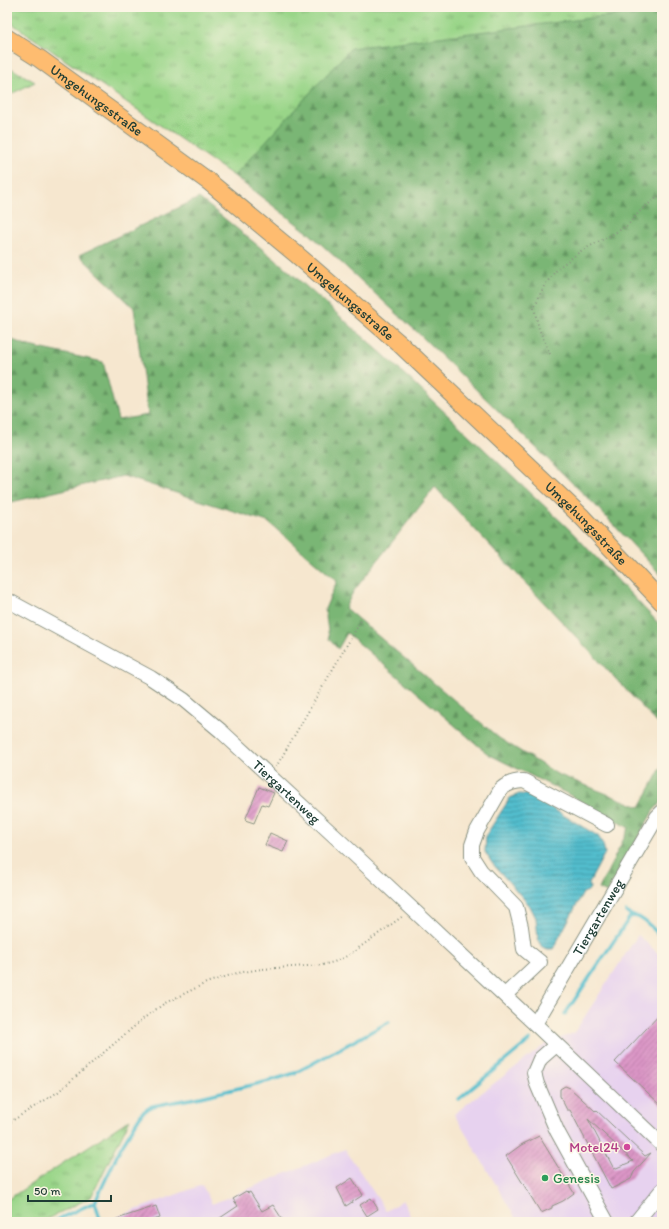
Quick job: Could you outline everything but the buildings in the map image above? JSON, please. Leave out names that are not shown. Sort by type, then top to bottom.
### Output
[{"type":"main road","name":"Umgehungsstraße","points":[[7,38],[40,58],[208,181],[296,254],[400,344],[582,517],[662,602]]},
{"type":"street","name":"Tiergartenweg","points":[[7,600],[151,678],[184,700],[221,731],[270,776],[505,995],[662,1145]]},
{"type":"street","points":[[505,995],[540,962],[524,949],[522,927],[516,907],[481,870],[472,857],[472,845],[477,831],[501,790],[506,784],[517,781],[524,782],[607,825]]},
{"type":"street","name":"Tiergartenweg","points":[[535,1024],[653,824],[662,812]]},
{"type":"street","points":[[556,1045],[540,1059],[534,1073],[537,1084],[557,1131],[607,1222]]},
{"type":"street","points":[[636,1222],[662,1190]]},
{"type":"path","points":[[550,354],[539,329],[534,308],[544,286],[558,268],[581,251],[628,225],[642,209],[662,194]]},
{"type":"path","points":[[270,776],[362,619]]},
{"type":"path","points":[[7,1124],[58,1092],[144,1018],[165,1003],[206,983],[237,973],[262,969],[322,965],[334,962],[349,955],[412,909]]},
{"type":"shaded area","points":[[638,935],[662,957],[662,1222],[518,1222],[454,1114],[547,1043],[574,1033]]},
{"type":"shaded area","points":[[345,1149],[386,1211],[403,1200],[413,1222],[114,1222],[114,1218],[202,1185],[212,1204]]},
{"type":"green space","points":[[7,7],[630,7],[623,14],[240,170],[234,176],[7,20]]},
{"type":"green space","points":[[630,7],[662,7],[662,576],[595,505],[416,331],[310,234],[234,176],[351,48],[623,14]]},
{"type":"green space","points":[[7,66],[35,82],[7,96]]},
{"type":"green space","points":[[199,198],[282,265],[387,358],[570,530],[662,627],[662,728],[435,487],[353,592],[345,608],[499,738],[557,774],[640,807],[662,766],[662,801],[653,811],[607,893],[599,889],[629,828],[566,793],[488,754],[347,633],[338,649],[329,639],[325,609],[337,581],[268,522],[123,476],[7,503],[7,338],[29,346],[103,362],[118,420],[148,415],[134,308],[79,255]]},
{"type":"green space","points":[[130,1119],[91,1197],[41,1222],[7,1222],[7,1200]]},
{"type":"water","points":[[519,794],[530,795],[598,836],[603,844],[605,853],[589,883],[590,888],[588,891],[583,893],[553,949],[546,949],[541,946],[538,938],[536,918],[530,906],[492,863],[485,852],[486,835],[510,798]]},
{"type":"waterway","points":[[626,912],[633,916]]},
{"type":"waterway","points":[[565,1014],[630,917],[634,916],[643,920],[662,938]]},
{"type":"waterway","points":[[52,1222],[95,1202],[121,1147],[142,1113],[152,1106],[196,1098],[269,1081],[295,1073],[389,1022]]},
{"type":"waterway","points":[[459,1099],[530,1040]]},
{"type":"waterway","points":[[95,1202],[101,1222]]},
{"type":"place","name":"Motel24","points":[[627,1147]]},
{"type":"place","name":"Genesis","points":[[545,1178]]}]
